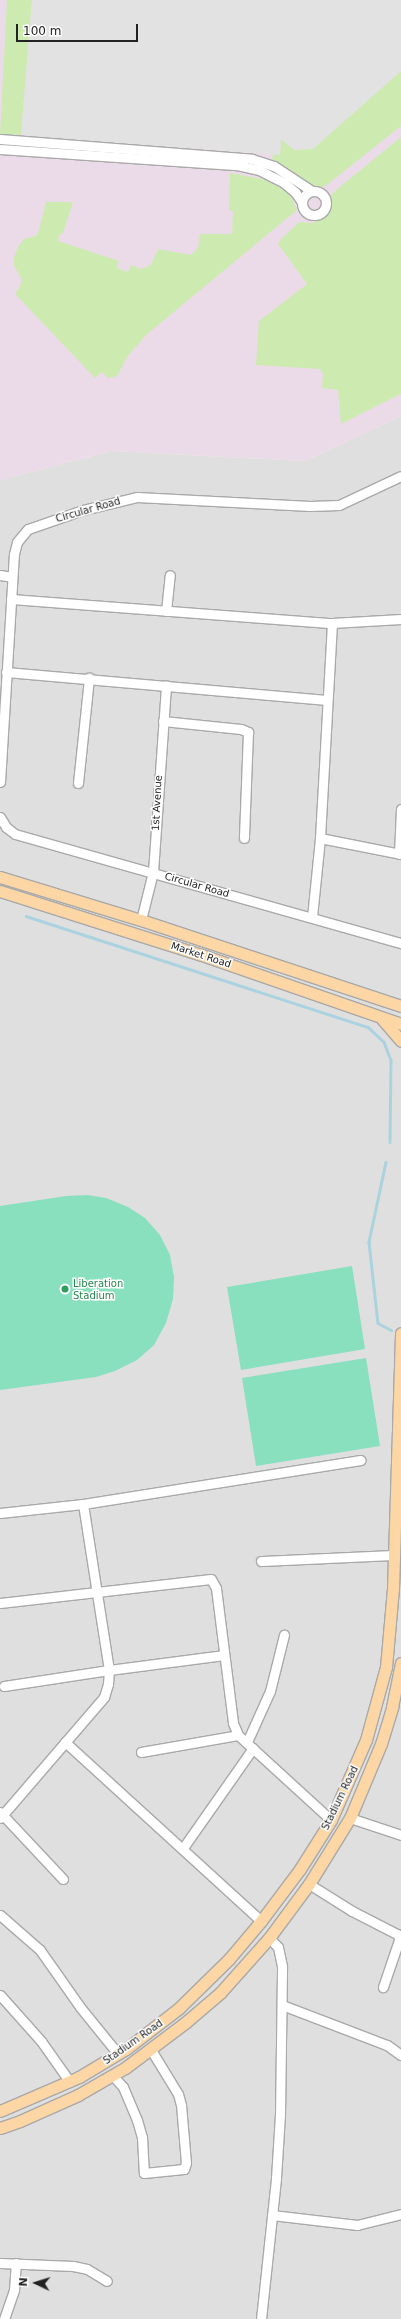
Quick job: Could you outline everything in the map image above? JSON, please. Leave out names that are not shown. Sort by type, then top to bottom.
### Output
[{"type":"main road","name":"Market Road","points":[[0,877],[141,920],[401,1006]]},
{"type":"main road","name":"Market Road","points":[[0,891],[199,954],[401,1024]]},
{"type":"main road","points":[[380,1017],[401,1041]]},
{"type":"main road","name":"Stadium Road","points":[[0,2111],[70,2082],[118,2054],[180,2008],[229,1959],[261,1921],[300,1869],[331,1820],[356,1767],[377,1706],[386,1666],[390,1634],[394,1555],[401,1333]]},
{"type":"main road","name":"Stadium Road","points":[[0,2128],[20,2121],[78,2095],[150,2050],[220,1992],[270,1938],[309,1884],[350,1818],[370,1774],[396,1708],[401,1663]]},
{"type":"main road","points":[[356,1767],[370,1774]]},
{"type":"street","points":[[0,139],[252,159],[274,166],[312,191],[317,191],[324,196],[327,201],[324,211],[318,215],[308,214],[295,192],[283,182],[259,170],[237,165],[0,149]]},
{"type":"street","points":[[302,202],[304,196],[312,191]]},
{"type":"street","name":"Circular Road","points":[[0,782],[12,577],[17,542],[28,529],[121,500],[137,497],[295,505],[339,505],[401,476]]},
{"type":"street","points":[[166,611],[170,574]]},
{"type":"street","points":[[0,575],[12,577]]},
{"type":"street","points":[[11,599],[332,623],[401,619]]},
{"type":"street","points":[[312,917],[320,838],[332,623]]},
{"type":"street","points":[[6,672],[327,700]]},
{"type":"street","points":[[78,783],[88,678]]},
{"type":"street","name":"1st Avenue","points":[[141,920],[154,872],[166,685]]},
{"type":"street","points":[[163,721],[241,729],[248,732],[244,838]]},
{"type":"street","points":[[320,838],[400,854],[401,809]]},
{"type":"street","name":"Circular Road","points":[[0,817],[6,827],[15,834],[154,872],[401,943]]},
{"type":"street","points":[[0,1513],[83,1504],[360,1460]]},
{"type":"street","points":[[63,1879],[1,1815],[104,1697],[109,1670],[95,1591],[83,1504]]},
{"type":"street","points":[[261,1561],[394,1555]]},
{"type":"street","points":[[0,1603],[211,1579],[216,1588],[233,1723],[238,1735],[331,1820]]},
{"type":"street","points":[[183,1848],[250,1745],[270,1690],[284,1635]]},
{"type":"street","points":[[4,1686],[224,1655]]},
{"type":"street","points":[[141,1752],[238,1735]]},
{"type":"street","points":[[65,1742],[183,1848],[261,1921]]},
{"type":"street","points":[[350,1818],[401,1835]]},
{"type":"street","points":[[309,1884],[352,1911],[397,1934],[400,1937],[383,1987]]},
{"type":"street","points":[[0,1915],[40,1950],[80,2007],[118,2054]]},
{"type":"street","points":[[261,2319],[272,2214],[280,2115],[282,2005],[281,1954],[270,1938]]},
{"type":"street","points":[[0,1995],[41,2041],[70,2082]]},
{"type":"street","points":[[282,2005],[387,2046],[401,2055]]},
{"type":"street","points":[[112,2075],[123,2087],[137,2120],[142,2137],[144,2173],[184,2169],[186,2163],[181,2105],[178,2094],[150,2050]]},
{"type":"street","points":[[272,2214],[357,2226],[401,2214]]},
{"type":"street","points":[[0,2263],[73,2266],[87,2269],[107,2281]]},
{"type":"street","points":[[4,2319],[14,2290],[16,2263]]},
{"type":"shaded area","points":[[0,0],[401,0],[401,416],[305,461],[111,451],[0,480]]},
{"type":"shaded area","points":[[32,0],[401,0],[401,71],[313,149],[294,150],[281,139],[280,155],[21,135]]},
{"type":"shaded area","points":[[401,416],[401,2319],[0,2319],[0,480],[111,451],[305,461]]},
{"type":"green space","points":[[7,0],[32,0],[21,135],[0,134]]},
{"type":"green space","points":[[401,71],[401,126],[328,184],[323,187],[316,187],[272,161],[273,154],[280,154],[281,139],[313,148]]},
{"type":"green space","points":[[401,137],[401,394],[341,424],[338,390],[322,388],[323,374],[320,369],[256,365],[259,321],[307,284],[278,244],[280,240],[299,222],[313,223],[327,216],[332,204],[331,195]]},
{"type":"green space","points":[[230,173],[263,179],[282,189],[291,197],[297,210],[146,335],[128,356],[117,376],[108,378],[102,372],[95,378],[15,294],[21,284],[21,278],[14,266],[14,257],[18,247],[24,239],[36,236],[38,233],[46,202],[73,202],[63,233],[59,235],[58,241],[119,261],[117,268],[128,272],[131,265],[141,269],[151,265],[158,249],[191,255],[198,248],[200,234],[232,234],[233,211],[229,211]]},
{"type":"green space","points":[[87,1195],[106,1198],[128,1207],[145,1218],[160,1235],[170,1255],[174,1277],[173,1299],[166,1323],[154,1345],[137,1360],[115,1371],[96,1377],[0,1390],[0,1206],[66,1196]]},
{"type":"green space","points":[[352,1266],[365,1349],[241,1370],[227,1287]]},
{"type":"green space","points":[[366,1358],[380,1446],[256,1466],[242,1378]]},
{"type":"waterway","points":[[26,916],[368,1027],[384,1042],[391,1060],[390,1142]]},
{"type":"waterway","points":[[386,1162],[369,1242],[378,1323],[391,1330]]},
{"type":"place","name":"Liberation Stadium","points":[[65,1289]]}]
